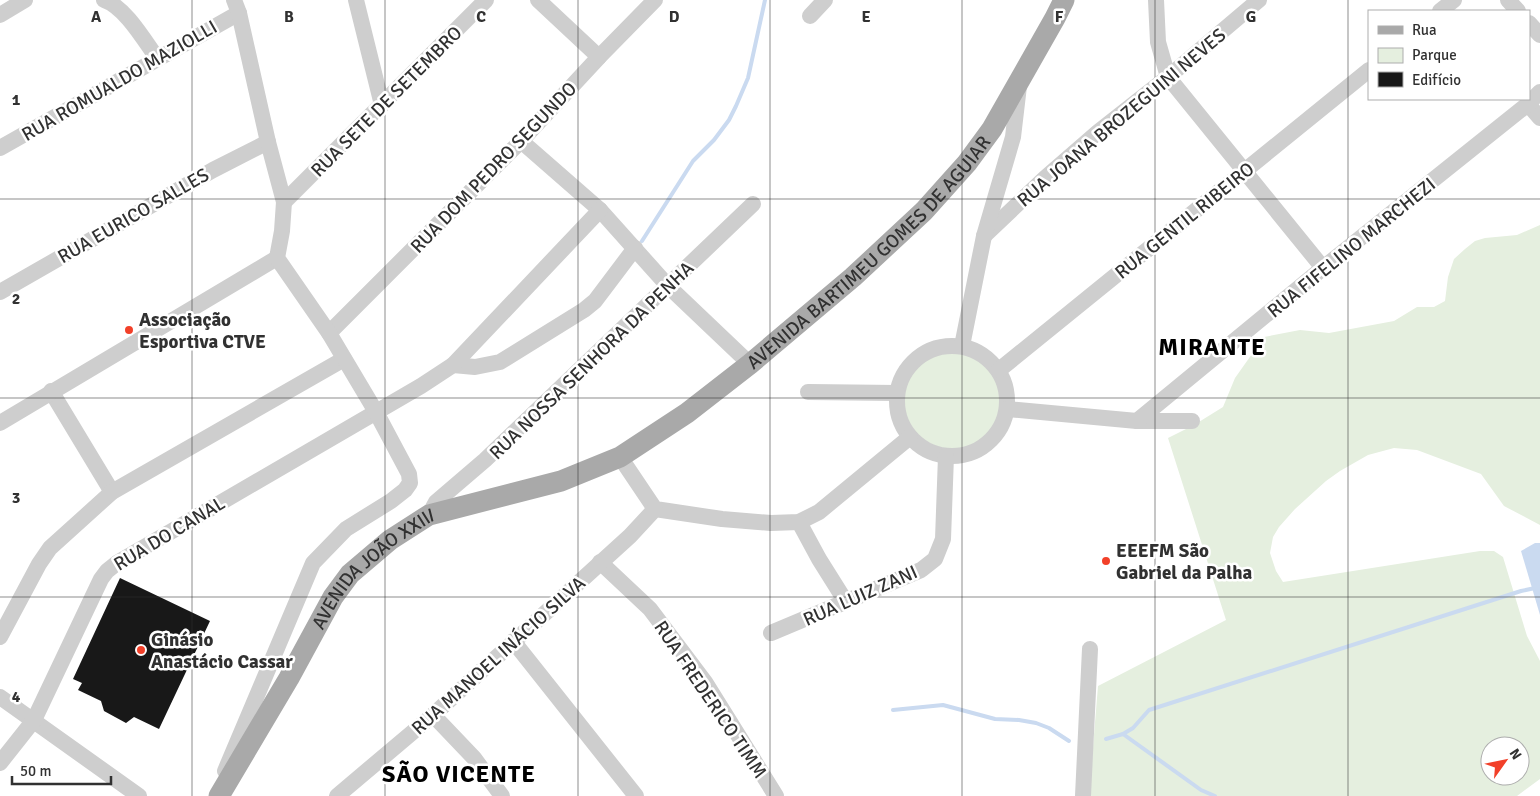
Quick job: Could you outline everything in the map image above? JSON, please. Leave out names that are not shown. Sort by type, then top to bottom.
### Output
[{"type":"main road","name":"AVENIDA BARTIMEU GOMES DE AGUIAR","points":[[620,457],[687,413],[750,364],[853,277],[924,211],[972,156],[992,129],[1056,18],[1064,0]]},
{"type":"main road","name":"AVENIDA JOÃO XXIII","points":[[219,796],[289,678],[333,597],[350,574],[390,540],[429,515],[561,481],[620,457]]},
{"type":"street","points":[[0,15],[25,0]]},
{"type":"street","points":[[104,0],[121,11],[158,58]]},
{"type":"street","points":[[356,0],[382,105]]},
{"type":"street","name":"RUA SETE DE SETEMBRO","points":[[284,202],[486,0]]},
{"type":"street","points":[[538,0],[599,57]]},
{"type":"street","name":"RUA DOM PEDRO SEGUNDO","points":[[329,333],[521,141],[654,0]]},
{"type":"street","points":[[810,16],[825,0]]},
{"type":"street","points":[[1156,0],[1158,42],[1168,77],[1323,268]]},
{"type":"street","name":"RUA JOANA BROZEGUINI NEVES","points":[[984,236],[1098,132],[1168,77],[1259,0]]},
{"type":"street","points":[[1441,10],[1454,0]]},
{"type":"street","points":[[1508,0],[1517,10]]},
{"type":"street","points":[[214,796],[313,563],[346,528],[390,501],[405,490],[410,483],[409,474],[376,412],[329,333],[277,258],[282,232],[284,202],[236,6]]},
{"type":"street","name":"RUA ROMUALDO MAZIOLLI","points":[[0,148],[158,58],[236,6]]},
{"type":"street","points":[[1530,24],[1540,35]]},
{"type":"street","name":"RUA GENTIL RIBEIRO","points":[[999,370],[1368,71]]},
{"type":"street","points":[[962,346],[984,236],[1013,137],[1019,84]]},
{"type":"street","name":"RUA FIFELINO MARCHEZI","points":[[1137,421],[1323,268],[1528,104],[1540,92]]},
{"type":"street","points":[[1528,104],[1540,118]]},
{"type":"street","points":[[521,141],[600,210],[668,286],[750,364]]},
{"type":"street","name":"RUA EURICO SALLES","points":[[0,292],[213,170],[268,142]]},
{"type":"street","name":"RUA NOSSA SENHORA DA PENHA","points":[[429,515],[436,502],[485,460],[753,204]]},
{"type":"street","name":"RUA DO CANAL","points":[[0,763],[34,720],[101,579],[107,571],[117,563],[453,365],[600,210]]},
{"type":"street","points":[[453,365],[475,367],[500,362],[584,310],[595,301],[635,248]]},
{"type":"street","points":[[0,423],[277,258]]},
{"type":"street","points":[[944,346],[962,346],[980,353],[999,370],[1007,390],[1007,409],[1004,422],[995,438],[981,449],[964,456],[946,456],[932,453],[910,437],[899,416],[897,393],[902,376],[913,361],[927,351],[944,346]]},
{"type":"street","points":[[0,637],[39,564],[50,548],[112,492],[344,359]]},
{"type":"street","points":[[51,391],[112,492]]},
{"type":"street","points":[[808,392],[897,393]]},
{"type":"street","points":[[1007,409],[1137,421],[1192,421]]},
{"type":"street","points":[[620,457],[655,509],[722,519],[771,523],[799,522],[818,512],[910,437]]},
{"type":"street","name":"RUA LUIZ ZANI","points":[[771,633],[921,570],[935,559],[943,539],[946,456]]},
{"type":"street","name":"RUA MANOEL INÁCIO SILVA","points":[[342,794],[433,715],[630,536],[655,509]]},
{"type":"street","points":[[799,522],[846,602]]},
{"type":"street","name":"RUA FREDERICO TIMM","points":[[600,562],[656,616],[705,682],[776,796]]},
{"type":"street","points":[[513,641],[636,796]]},
{"type":"street","points":[[1083,796],[1090,649]]},
{"type":"street","points":[[0,697],[139,796]]},
{"type":"street","points":[[433,715],[474,758],[502,796]]},
{"type":"green space","points":[[1540,225],[1540,525],[1504,506],[1481,474],[1417,450],[1394,448],[1368,455],[1326,481],[1295,509],[1279,527],[1273,537],[1270,553],[1276,571],[1283,582],[1480,551],[1494,551],[1503,557],[1527,636],[1540,661],[1540,779],[1517,796],[1089,796],[1098,686],[1226,620],[1168,438],[1223,407],[1235,378],[1264,337],[1300,330],[1329,333],[1394,321],[1417,307],[1434,307],[1445,301],[1448,277],[1454,259],[1475,241],[1485,238],[1517,235]]},
{"type":"green space","points":[[953,351],[972,355],[988,365],[998,381],[1002,400],[998,419],[988,435],[972,445],[953,449],[934,445],[918,435],[908,419],[904,400],[908,381],[918,365],[934,355]]},
{"type":"water","points":[[1535,543],[1540,543],[1540,615],[1521,551]]},
{"type":"building","name":"Ginásio Anastácio Cassar","points":[[120,578],[210,621],[159,729],[134,717],[126,723],[104,711],[101,701],[78,690],[82,683],[73,679]]},
{"type":"waterway","points":[[642,241],[693,161],[714,140],[729,120],[748,78],[765,0]]},
{"type":"waterway","points":[[1106,739],[1123,734],[1133,728],[1149,710],[1521,591],[1540,587]]},
{"type":"waterway","points":[[893,710],[943,705],[995,719],[1036,723],[1049,728],[1069,741]]},
{"type":"waterway","points":[[1123,734],[1201,790],[1215,796]]},
{"type":"place","name":"Associação Esportiva CTVE","points":[[129,330]]},
{"type":"place","name":"EEEFM São Gabriel da Palha","points":[[1106,561]]},
{"type":"place","name":"Ginásio Anastácio Cassar","points":[[141,650]]},
{"type":"district","name":"MIRANTE","points":[[1212,347]]},
{"type":"district","name":"SÃO VICENTE","points":[[459,774]]}]
